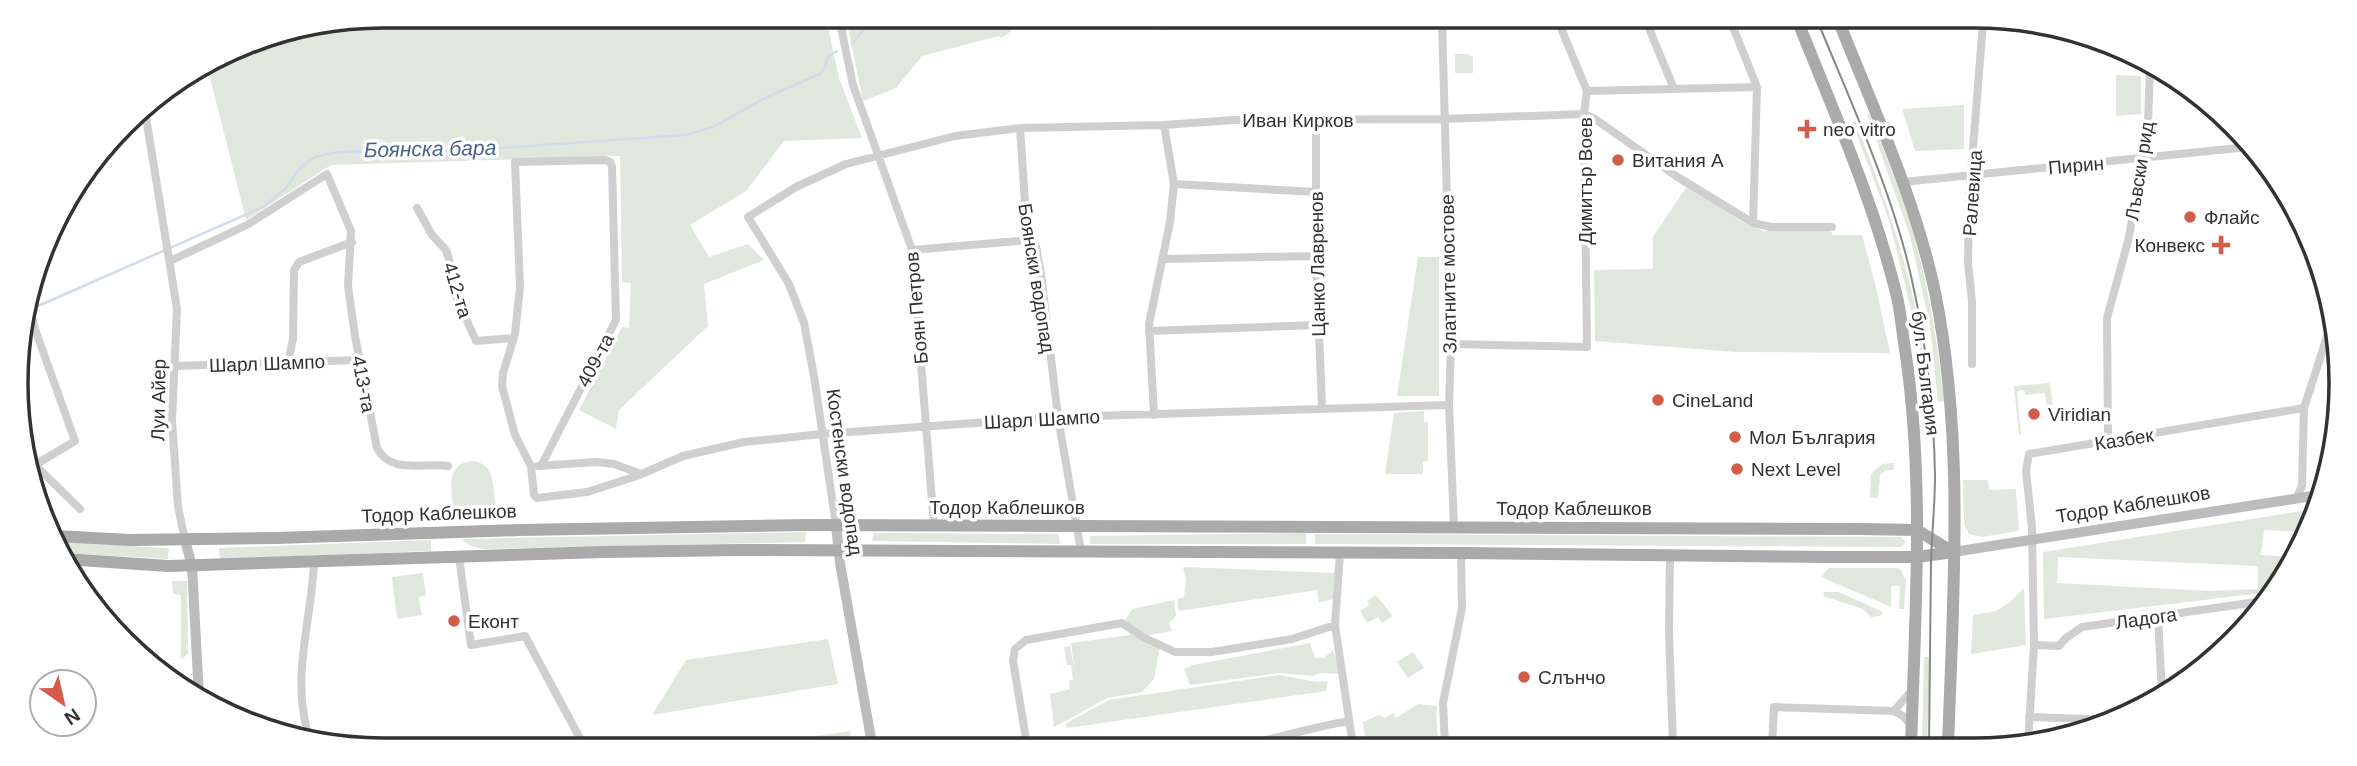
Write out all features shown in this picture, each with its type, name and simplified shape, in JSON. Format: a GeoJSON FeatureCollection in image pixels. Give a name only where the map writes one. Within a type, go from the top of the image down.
{"type":"FeatureCollection","features":[{"type":"Feature","properties":{"kind":"main road","name":"бул. България"},"geometry":{"type":"LineString","coordinates":[[1800,28],[1866,192],[1897,297],[1911,386],[1916,444],[1917,530],[1911,738]]}},
{"type":"Feature","properties":{"kind":"main road","name":"бул. България"},"geometry":{"type":"LineString","coordinates":[[1841,28],[1903,182],[1935,292],[1945,358],[1954,440],[1948,738]]}},
{"type":"Feature","properties":{"kind":"main road","name":"Тодор Каблешков"},"geometry":{"type":"LineString","coordinates":[[76,560],[192,566],[603,552],[839,550],[1917,557],[2310,497]]}},
{"type":"Feature","properties":{"kind":"main road","name":"Тодор Каблешков"},"geometry":{"type":"LineString","coordinates":[[64,537],[186,540],[520,530],[836,526],[1917,530]]}},
{"type":"Feature","properties":{"kind":"main road","name":"Костенски водопад"},"geometry":{"type":"LineString","coordinates":[[836,526],[871,738]]}},
{"type":"Feature","properties":{"kind":"main road"},"geometry":{"type":"LineString","coordinates":[[1917,530],[1953,552]]}},
{"type":"Feature","properties":{"kind":"main road","name":"Луи Айер"},"geometry":{"type":"LineString","coordinates":[[186,540],[192,566],[199,686]]}},
{"type":"Feature","properties":{"kind":"street","name":"Боян Петров"},"geometry":{"type":"LineString","coordinates":[[841,28],[853,85],[912,250],[934,526]]}},
{"type":"Feature","properties":{"kind":"street","name":"Златните мостове"},"geometry":{"type":"LineString","coordinates":[[1442,28],[1451,344],[1449,405],[1454,527]]}},
{"type":"Feature","properties":{"kind":"street","name":"Димитър Воев"},"geometry":{"type":"LineString","coordinates":[[1451,344],[1587,347],[1584,114],[1587,91],[1561,28]]}},
{"type":"Feature","properties":{"kind":"street"},"geometry":{"type":"LineString","coordinates":[[1649,28],[1674,89]]}},
{"type":"Feature","properties":{"kind":"street"},"geometry":{"type":"LineString","coordinates":[[1733,28],[1758,87],[1753,223]]}},
{"type":"Feature","properties":{"kind":"street","name":"Ралевица"},"geometry":{"type":"LineString","coordinates":[[1972,364],[1972,300],[1968,263],[1971,175],[1983,28]]}},
{"type":"Feature","properties":{"kind":"street","name":"Лъвски рид"},"geometry":{"type":"LineString","coordinates":[[2108,441],[2107,318],[2128,241],[2143,159],[2148,123],[2150,75]]}},
{"type":"Feature","properties":{"kind":"street"},"geometry":{"type":"LineString","coordinates":[[1587,91],[1758,87]]}},
{"type":"Feature","properties":{"kind":"street","name":"Иван Кирков"},"geometry":{"type":"LineString","coordinates":[[748,217],[796,187],[836,168],[877,154],[955,136],[1020,128],[1164,125],[1234,120],[1584,114]]}},
{"type":"Feature","properties":{"kind":"street"},"geometry":{"type":"LineString","coordinates":[[1584,114],[1676,176],[1753,223],[1772,228],[1832,227]]}},
{"type":"Feature","properties":{"kind":"street","name":"Луи Айер"},"geometry":{"type":"LineString","coordinates":[[147,118],[177,309],[172,420],[178,506],[186,540]]}},
{"type":"Feature","properties":{"kind":"street","name":"Цанко Лавренов"},"geometry":{"type":"LineString","coordinates":[[1316,120],[1316,257],[1322,408]]}},
{"type":"Feature","properties":{"kind":"street"},"geometry":{"type":"LineString","coordinates":[[1154,415],[1149,331],[1164,259],[1174,184],[1164,125]]}},
{"type":"Feature","properties":{"kind":"street","name":"Боянски водопад"},"geometry":{"type":"LineString","coordinates":[[1020,128],[1027,232],[1036,246],[1041,274],[1058,417],[1081,551]]}},
{"type":"Feature","properties":{"kind":"street","name":"Пирин"},"geometry":{"type":"LineString","coordinates":[[1903,182],[2240,148]]}},
{"type":"Feature","properties":{"kind":"street","name":"409-та"},"geometry":{"type":"LineString","coordinates":[[514,338],[520,287],[516,162],[610,162],[616,320],[536,466]]}},
{"type":"Feature","properties":{"kind":"street","name":"413-та"},"geometry":{"type":"LineString","coordinates":[[168,252],[247,225],[327,174],[351,232],[348,286],[359,360],[377,448],[381,456],[394,465],[432,463],[448,466]]}},
{"type":"Feature","properties":{"kind":"street"},"geometry":{"type":"LineString","coordinates":[[1174,184],[1316,192]]}},
{"type":"Feature","properties":{"kind":"street","name":"412-та"},"geometry":{"type":"LineString","coordinates":[[417,208],[432,235],[446,250],[453,272],[456,296],[476,341],[514,338]]}},
{"type":"Feature","properties":{"kind":"street","name":"Костенски водопад"},"geometry":{"type":"LineString","coordinates":[[748,217],[789,284],[804,323],[836,526]]}},
{"type":"Feature","properties":{"kind":"street"},"geometry":{"type":"LineString","coordinates":[[912,250],[1031,240]]}},
{"type":"Feature","properties":{"kind":"street"},"geometry":{"type":"LineString","coordinates":[[288,362],[293,340],[293,270],[299,262],[352,242]]}},
{"type":"Feature","properties":{"kind":"street"},"geometry":{"type":"LineString","coordinates":[[1164,259],[1316,257]]}},
{"type":"Feature","properties":{"kind":"street"},"geometry":{"type":"LineString","coordinates":[[33,323],[75,441],[38,464]]}},
{"type":"Feature","properties":{"kind":"street"},"geometry":{"type":"LineString","coordinates":[[1149,331],[1318,325]]}},
{"type":"Feature","properties":{"kind":"street"},"geometry":{"type":"LineString","coordinates":[[514,338],[503,373],[502,386],[515,435],[536,466],[596,462],[614,464],[641,474]]}},
{"type":"Feature","properties":{"kind":"street"},"geometry":{"type":"LineString","coordinates":[[2296,499],[2302,486],[2304,408],[2326,339]]}},
{"type":"Feature","properties":{"kind":"street","name":"Шарл Шампо"},"geometry":{"type":"LineString","coordinates":[[175,366],[359,360]]}},
{"type":"Feature","properties":{"kind":"street","name":"Шарл Шампо"},"geometry":{"type":"LineString","coordinates":[[536,466],[534,495],[537,498],[587,492],[641,474],[683,456],[744,442],[822,434],[1058,417],[1449,405]]}},
{"type":"Feature","properties":{"kind":"street","name":"Казбек"},"geometry":{"type":"LineString","coordinates":[[2033,539],[2026,471],[2029,454],[2304,408]]}},
{"type":"Feature","properties":{"kind":"street"},"geometry":{"type":"LineString","coordinates":[[39,469],[79,509]]}},
{"type":"Feature","properties":{"kind":"street"},"geometry":{"type":"LineString","coordinates":[[2028,734],[2034,645],[2033,539]]}},
{"type":"Feature","properties":{"kind":"street"},"geometry":{"type":"LineString","coordinates":[[1445,738],[1443,703],[1462,608],[1461,552]]}},
{"type":"Feature","properties":{"kind":"street"},"geometry":{"type":"LineString","coordinates":[[1339,553],[1335,625],[1352,738]]}},
{"type":"Feature","properties":{"kind":"street"},"geometry":{"type":"LineString","coordinates":[[1670,555],[1673,738]]}},
{"type":"Feature","properties":{"kind":"street"},"geometry":{"type":"LineString","coordinates":[[459,557],[471,645],[525,636],[580,738]]}},
{"type":"Feature","properties":{"kind":"street"},"geometry":{"type":"LineString","coordinates":[[306,729],[303,720],[300,670],[314,563]]}},
{"type":"Feature","properties":{"kind":"street","name":"Ладога"},"geometry":{"type":"LineString","coordinates":[[2034,645],[2059,646],[2082,627],[2253,603]]}},
{"type":"Feature","properties":{"kind":"street"},"geometry":{"type":"LineString","coordinates":[[2158,616],[2161,684]]}},
{"type":"Feature","properties":{"kind":"street"},"geometry":{"type":"LineString","coordinates":[[1026,738],[1013,661],[1015,649],[1026,640],[1122,623],[1143,638],[1175,652],[1212,652],[1292,639],[1335,625]]}},
{"type":"Feature","properties":{"kind":"street"},"geometry":{"type":"LineString","coordinates":[[1894,711],[1913,688]]}},
{"type":"Feature","properties":{"kind":"street"},"geometry":{"type":"LineString","coordinates":[[1772,738],[1774,708],[1894,711],[1912,726]]}},
{"type":"Feature","properties":{"kind":"street"},"geometry":{"type":"LineString","coordinates":[[2029,717],[2088,719]]}},
{"type":"Feature","properties":{"kind":"street"},"geometry":{"type":"LineString","coordinates":[[1282,738],[1314,727],[1349,721]]}},
{"type":"Feature","properties":{"kind":"shaded area"},"geometry":{"type":"Polygon","coordinates":[[[383,28],[828,28],[839,78],[862,138],[784,141],[746,191],[690,225],[709,257],[748,244],[764,260],[704,284],[708,326],[619,410],[616,429],[579,410],[622,327],[629,328],[631,283],[622,282],[620,156],[331,165],[246,220],[209,74],[269,47],[337,31],[383,28]]]}},
{"type":"Feature","properties":{"kind":"shaded area"},"geometry":{"type":"Polygon","coordinates":[[[848,28],[1015,28],[1002,38],[999,36],[922,56],[896,88],[863,101],[848,28]]]}},
{"type":"Feature","properties":{"kind":"shaded area"},"geometry":{"type":"Polygon","coordinates":[[[1118,28],[1167,28],[1167,30],[1118,28]]]}},
{"type":"Feature","properties":{"kind":"shaded area"},"geometry":{"type":"Polygon","coordinates":[[[1455,54],[1473,57],[1473,73],[1455,73],[1455,54]]]}},
{"type":"Feature","properties":{"kind":"shaded area"},"geometry":{"type":"Polygon","coordinates":[[[2116,75],[2141,76],[2141,114],[2116,116],[2116,75]]]}},
{"type":"Feature","properties":{"kind":"shaded area"},"geometry":{"type":"Polygon","coordinates":[[[1964,105],[1964,149],[1915,151],[1902,109],[1964,105]]]}},
{"type":"Feature","properties":{"kind":"shaded area"},"geometry":{"type":"Polygon","coordinates":[[[1869,113],[1914,236],[1932,318],[1944,401],[1938,402],[1930,326],[1910,236],[1867,114],[1869,113]]]}},
{"type":"Feature","properties":{"kind":"shaded area"},"geometry":{"type":"Polygon","coordinates":[[[1855,121],[1900,248],[1917,314],[1926,381],[1889,220],[1852,122],[1855,121]]]}},
{"type":"Feature","properties":{"kind":"shaded area"},"geometry":{"type":"Polygon","coordinates":[[[1687,186],[1744,223],[1763,231],[1830,230],[1833,235],[1862,235],[1890,353],[1736,352],[1595,341],[1594,270],[1653,269],[1653,237],[1687,186]]]}},
{"type":"Feature","properties":{"kind":"shaded area"},"geometry":{"type":"Polygon","coordinates":[[[1418,257],[1439,257],[1439,396],[1397,396],[1418,257]]]}},
{"type":"Feature","properties":{"kind":"shaded area"},"geometry":{"type":"Polygon","coordinates":[[[2050,383],[2053,406],[2047,406],[2045,393],[2025,395],[2024,390],[2017,391],[2019,435],[2014,386],[2050,383]]]}},
{"type":"Feature","properties":{"kind":"shaded area"},"geometry":{"type":"Polygon","coordinates":[[[1424,411],[1424,422],[1428,422],[1428,461],[1423,462],[1423,474],[1385,474],[1394,413],[1424,411]]]}},
{"type":"Feature","properties":{"kind":"shaded area"},"geometry":{"type":"Polygon","coordinates":[[[465,462],[483,464],[491,475],[498,512],[454,514],[451,488],[454,472],[465,462]]]}},
{"type":"Feature","properties":{"kind":"shaded area"},"geometry":{"type":"Polygon","coordinates":[[[1894,463],[1894,470],[1886,470],[1880,475],[1878,498],[1870,498],[1871,474],[1882,464],[1894,463]]]}},
{"type":"Feature","properties":{"kind":"shaded area"},"geometry":{"type":"Polygon","coordinates":[[[1963,480],[1988,480],[1989,490],[2016,489],[2019,531],[1982,537],[1969,534],[1964,524],[1963,480]]]}},
{"type":"Feature","properties":{"kind":"shaded area"},"geometry":{"type":"Polygon","coordinates":[[[2305,510],[2296,532],[2264,530],[2261,555],[2283,556],[2260,593],[2044,619],[2043,552],[2305,510]],[[2058,557],[2057,583],[2210,591],[2258,589],[2258,566],[2058,557]]]}},
{"type":"Feature","properties":{"kind":"shaded area"},"geometry":{"type":"Polygon","coordinates":[[[806,532],[805,542],[490,549],[475,547],[462,539],[806,532]]]}},
{"type":"Feature","properties":{"kind":"shaded area"},"geometry":{"type":"Polygon","coordinates":[[[874,533],[1059,534],[1060,544],[872,541],[874,533]]]}},
{"type":"Feature","properties":{"kind":"shaded area"},"geometry":{"type":"Polygon","coordinates":[[[1306,533],[1306,544],[1090,544],[1090,536],[1306,533]]]}},
{"type":"Feature","properties":{"kind":"shaded area"},"geometry":{"type":"Polygon","coordinates":[[[1315,534],[1901,537],[1906,542],[1901,547],[1315,544],[1315,534]]]}},
{"type":"Feature","properties":{"kind":"shaded area"},"geometry":{"type":"Polygon","coordinates":[[[431,540],[431,551],[220,559],[219,548],[431,540]]]}},
{"type":"Feature","properties":{"kind":"shaded area"},"geometry":{"type":"Polygon","coordinates":[[[66,543],[169,548],[168,559],[72,554],[66,543]]]}},
{"type":"Feature","properties":{"kind":"shaded area"},"geometry":{"type":"Polygon","coordinates":[[[1183,567],[1335,573],[1333,599],[1319,603],[1317,590],[1179,611],[1177,599],[1184,597],[1186,580],[1183,567]]]}},
{"type":"Feature","properties":{"kind":"shaded area"},"geometry":{"type":"Polygon","coordinates":[[[1829,568],[1901,570],[1906,580],[1904,609],[1899,609],[1900,586],[1891,586],[1891,607],[1821,577],[1829,568]]]}},
{"type":"Feature","properties":{"kind":"shaded area"},"geometry":{"type":"Polygon","coordinates":[[[423,573],[426,595],[419,597],[422,615],[397,619],[392,577],[423,573]]]}},
{"type":"Feature","properties":{"kind":"shaded area"},"geometry":{"type":"Polygon","coordinates":[[[172,581],[187,581],[188,654],[181,659],[181,595],[173,594],[172,581]]]}},
{"type":"Feature","properties":{"kind":"shaded area"},"geometry":{"type":"Polygon","coordinates":[[[2024,588],[2026,645],[1971,654],[1973,615],[1996,611],[2024,588]]]}},
{"type":"Feature","properties":{"kind":"shaded area"},"geometry":{"type":"Polygon","coordinates":[[[1824,592],[1839,592],[1883,612],[1880,616],[1871,617],[1863,609],[1823,596],[1824,592]]]}},
{"type":"Feature","properties":{"kind":"shaded area"},"geometry":{"type":"Polygon","coordinates":[[[1376,595],[1393,616],[1382,623],[1378,617],[1367,623],[1360,611],[1369,605],[1367,601],[1376,595]]]}},
{"type":"Feature","properties":{"kind":"shaded area"},"geometry":{"type":"Polygon","coordinates":[[[1174,600],[1176,616],[1169,623],[1172,631],[1144,636],[1124,622],[1132,609],[1174,600]]]}},
{"type":"Feature","properties":{"kind":"shaded area"},"geometry":{"type":"Polygon","coordinates":[[[1130,631],[1160,647],[1154,679],[1142,692],[1107,698],[1054,727],[1050,694],[1070,689],[1069,681],[1073,679],[1064,647],[1070,646],[1075,673],[1071,643],[1130,635],[1130,631]]]}},
{"type":"Feature","properties":{"kind":"shaded area"},"geometry":{"type":"Polygon","coordinates":[[[828,639],[838,684],[652,715],[686,660],[828,639]]]}},
{"type":"Feature","properties":{"kind":"shaded area"},"geometry":{"type":"Polygon","coordinates":[[[1310,643],[1315,658],[1324,658],[1333,650],[1341,674],[1320,673],[1313,676],[1279,673],[1190,685],[1184,669],[1193,665],[1310,643]]]}},
{"type":"Feature","properties":{"kind":"shaded area"},"geometry":{"type":"Polygon","coordinates":[[[1413,652],[1424,668],[1408,678],[1397,662],[1413,652]]]}},
{"type":"Feature","properties":{"kind":"shaded area"},"geometry":{"type":"Polygon","coordinates":[[[1924,657],[1930,657],[1927,738],[1922,738],[1924,657]]]}},
{"type":"Feature","properties":{"kind":"shaded area"},"geometry":{"type":"Polygon","coordinates":[[[1279,675],[1317,682],[1328,681],[1326,691],[1067,728],[1065,724],[1109,700],[1279,675]]]}},
{"type":"Feature","properties":{"kind":"shaded area"},"geometry":{"type":"Polygon","coordinates":[[[1418,704],[1437,706],[1438,738],[1365,738],[1363,722],[1379,715],[1385,718],[1393,713],[1396,718],[1418,704]]]}},
{"type":"Feature","properties":{"kind":"shaded area"},"geometry":{"type":"Polygon","coordinates":[[[850,731],[852,738],[803,738],[850,731]]]}},
{"type":"Feature","properties":{"kind":"waterway","name":"Боянска бара"},"geometry":{"type":"LineString","coordinates":[[852,44],[864,28]]}},
{"type":"Feature","properties":{"kind":"waterway","name":"Боянска бара"},"geometry":{"type":"LineString","coordinates":[[38,306],[263,207],[285,189],[302,166],[315,157],[355,151],[429,153],[685,135],[713,127],[767,97],[822,73],[829,56],[837,51]]}},
{"type":"Feature","properties":{"kind":"tram line"},"geometry":{"type":"LineString","coordinates":[[1820,28],[1893,212],[1911,276],[1925,350],[1935,476],[1929,738]]}},
{"type":"Feature","properties":{"kind":"place","name":"neo vitro"},"geometry":{"type":"Point","coordinates":[1807,129]}},
{"type":"Feature","properties":{"kind":"place","name":"Витания А"},"geometry":{"type":"Point","coordinates":[1618,160]}},
{"type":"Feature","properties":{"kind":"place","name":"Флайс"},"geometry":{"type":"Point","coordinates":[2190,217]}},
{"type":"Feature","properties":{"kind":"place","name":"Конвекс"},"geometry":{"type":"Point","coordinates":[2221,245]}},
{"type":"Feature","properties":{"kind":"place","name":"CineLand"},"geometry":{"type":"Point","coordinates":[1658,400]}},
{"type":"Feature","properties":{"kind":"place","name":"Viridian"},"geometry":{"type":"Point","coordinates":[2034,414]}},
{"type":"Feature","properties":{"kind":"place","name":"Мол България"},"geometry":{"type":"Point","coordinates":[1735,437]}},
{"type":"Feature","properties":{"kind":"place","name":"Next Level"},"geometry":{"type":"Point","coordinates":[1737,469]}},
{"type":"Feature","properties":{"kind":"place","name":"Еконт"},"geometry":{"type":"Point","coordinates":[454,621]}},
{"type":"Feature","properties":{"kind":"place","name":"Слънчо"},"geometry":{"type":"Point","coordinates":[1524,677]}}]}
